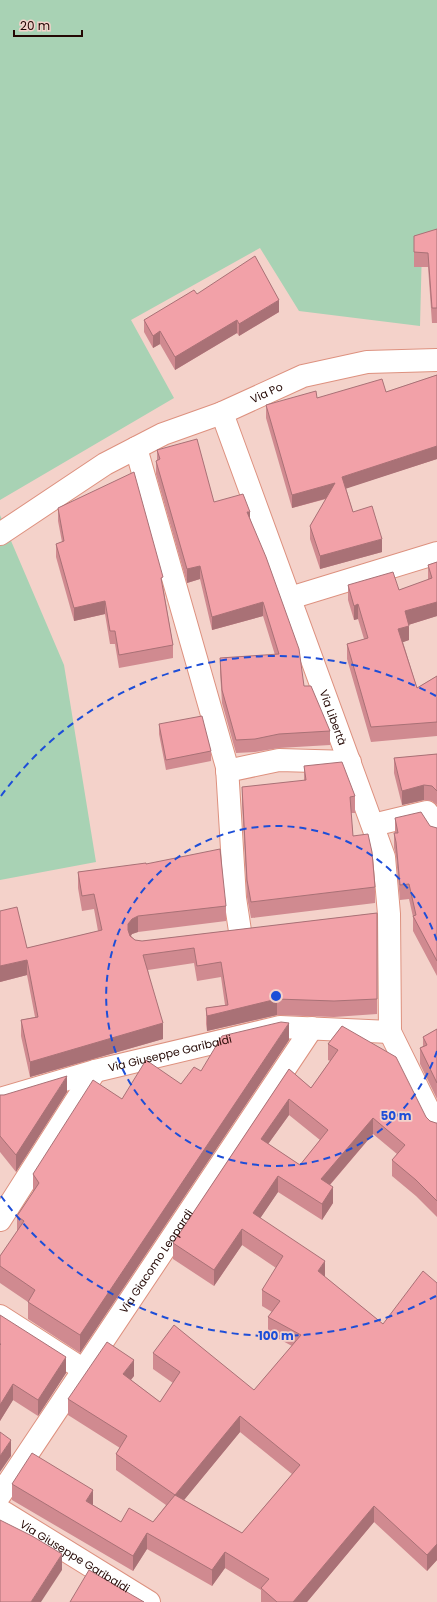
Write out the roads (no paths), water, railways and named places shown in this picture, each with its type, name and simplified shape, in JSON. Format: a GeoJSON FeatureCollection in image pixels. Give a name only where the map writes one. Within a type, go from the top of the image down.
{"type":"FeatureCollection","features":[{"type":"Feature","properties":{"kind":"street","name":"Via Po"},"geometry":{"type":"LineString","coordinates":[[0,534],[105,464],[163,434],[222,413],[303,376],[367,362],[437,360]]}},
{"type":"Feature","properties":{"kind":"street","name":"Via Libertà"},"geometry":{"type":"LineString","coordinates":[[222,413],[384,857],[389,914],[390,1032]]}},
{"type":"Feature","properties":{"kind":"street"},"geometry":{"type":"LineString","coordinates":[[136,448],[187,624],[227,771],[235,898],[240,931]]}},
{"type":"Feature","properties":{"kind":"street"},"geometry":{"type":"LineString","coordinates":[[290,598],[437,553]]}},
{"type":"Feature","properties":{"kind":"street"},"geometry":{"type":"LineString","coordinates":[[227,771],[278,760],[350,762]]}},
{"type":"Feature","properties":{"kind":"street"},"geometry":{"type":"LineString","coordinates":[[373,826],[427,812],[437,830]]}},
{"type":"Feature","properties":{"kind":"street"},"geometry":{"type":"LineString","coordinates":[[366,916],[389,914]]}},
{"type":"Feature","properties":{"kind":"street"},"geometry":{"type":"LineString","coordinates":[[217,934],[264,929]]}},
{"type":"Feature","properties":{"kind":"street","name":"Via Giuseppe Garibaldi"},"geometry":{"type":"LineString","coordinates":[[0,1099],[95,1071],[280,1027],[390,1032]]}},
{"type":"Feature","properties":{"kind":"street","name":"Via Giacomo Leopardi"},"geometry":{"type":"LineString","coordinates":[[0,1495],[312,1028]]}},
{"type":"Feature","properties":{"kind":"street"},"geometry":{"type":"LineString","coordinates":[[390,1032],[437,1127]]}},
{"type":"Feature","properties":{"kind":"street"},"geometry":{"type":"LineString","coordinates":[[0,1220],[95,1071]]}},
{"type":"Feature","properties":{"kind":"street"},"geometry":{"type":"LineString","coordinates":[[0,1316],[84,1370]]}},
{"type":"Feature","properties":{"kind":"street","name":"Via Giuseppe Garibaldi"},"geometry":{"type":"LineString","coordinates":[[0,1510],[149,1602]]}}]}
